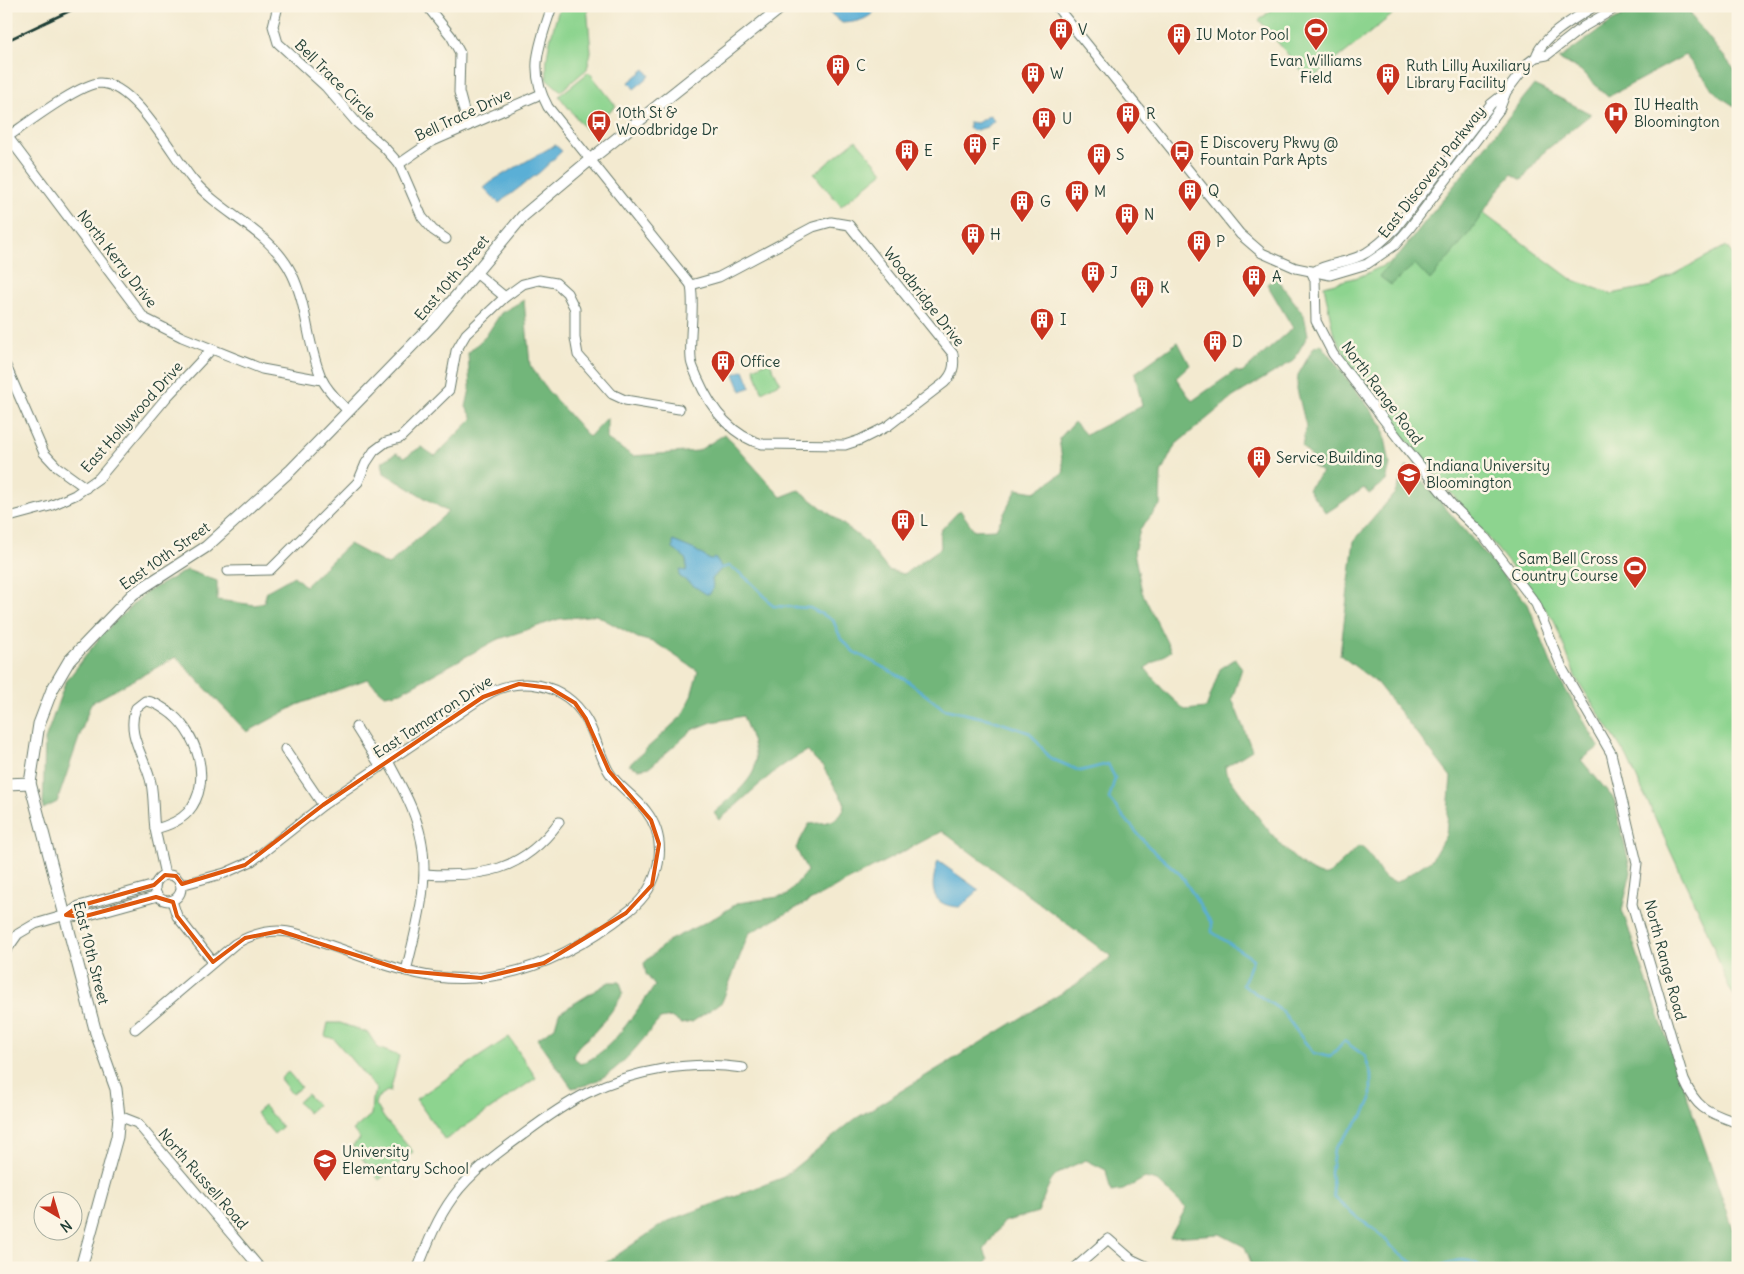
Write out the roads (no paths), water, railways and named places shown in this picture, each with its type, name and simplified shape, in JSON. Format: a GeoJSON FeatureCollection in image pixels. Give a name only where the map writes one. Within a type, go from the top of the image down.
{"type":"FeatureCollection","features":[{"type":"Feature","properties":{"kind":"main road","name":"East 10th Street"},"geometry":{"type":"LineString","coordinates":[[81,1268],[117,1137],[119,1116],[116,1090],[96,1033],[30,783],[39,724],[52,690],[69,661],[133,594],[206,547],[224,533],[291,470],[423,335],[523,216],[591,159],[783,6]]}},
{"type":"Feature","properties":{"kind":"main road"},"geometry":{"type":"LineString","coordinates":[[6,784],[30,783]]}},
{"type":"Feature","properties":{"kind":"street","name":"Bell Trace Circle"},"geometry":{"type":"LineString","coordinates":[[278,6],[273,26],[278,43],[326,87],[357,123],[383,146],[398,164],[422,216],[433,230],[446,238]]}},
{"type":"Feature","properties":{"kind":"street"},"geometry":{"type":"LineString","coordinates":[[427,6],[451,36],[460,53],[459,92],[468,126]]}},
{"type":"Feature","properties":{"kind":"street"},"geometry":{"type":"LineString","coordinates":[[552,6],[538,50],[537,80],[541,94],[548,107],[691,285]]}},
{"type":"Feature","properties":{"kind":"street"},"geometry":{"type":"LineString","coordinates":[[1056,6],[1240,234],[1262,253],[1278,262],[1313,271]]}},
{"type":"Feature","properties":{"kind":"street","name":"East Discovery Parkway"},"geometry":{"type":"LineString","coordinates":[[1536,57],[1538,47],[1595,6]]}},
{"type":"Feature","properties":{"kind":"street","name":"East Discovery Parkway"},"geometry":{"type":"LineString","coordinates":[[1313,271],[1327,264],[1360,256],[1378,245],[1395,230],[1491,104],[1506,92],[1528,63],[1536,57],[1547,55],[1583,27],[1619,6]]}},
{"type":"Feature","properties":{"kind":"street"},"geometry":{"type":"LineString","coordinates":[[7,138],[86,87],[97,83],[113,86],[125,93],[205,194],[256,232],[284,260],[300,293],[313,352],[322,380],[348,411]]}},
{"type":"Feature","properties":{"kind":"street","name":"Bell Trace Drive"},"geometry":{"type":"LineString","coordinates":[[398,164],[431,142],[541,94]]}},
{"type":"Feature","properties":{"kind":"street","name":"North Kerry Drive"},"geometry":{"type":"LineString","coordinates":[[7,138],[138,313],[155,324],[211,350],[276,372],[322,380]]}},
{"type":"Feature","properties":{"kind":"street","name":"Woodbridge Drive"},"geometry":{"type":"LineString","coordinates":[[831,222],[849,225],[954,354],[955,365],[950,377],[944,383],[888,426],[860,440],[845,445],[762,444],[749,440],[737,433],[721,417],[708,398],[690,361],[694,305],[691,285],[719,277],[822,223],[831,222]]}},
{"type":"Feature","properties":{"kind":"street","name":"North Range Road"},"geometry":{"type":"LineString","coordinates":[[1313,271],[1316,321],[1333,354],[1401,442],[1453,506],[1484,536],[1536,604],[1563,670],[1611,753],[1637,863],[1632,904],[1684,1080],[1692,1100],[1711,1112],[1738,1123]]}},
{"type":"Feature","properties":{"kind":"street"},"geometry":{"type":"LineString","coordinates":[[476,273],[505,296]]}},
{"type":"Feature","properties":{"kind":"street"},"geometry":{"type":"LineString","coordinates":[[228,570],[270,570],[297,544],[358,482],[366,463],[374,451],[386,442],[400,438],[449,390],[456,351],[466,334],[505,296],[523,284],[539,280],[556,283],[567,293],[575,309],[575,338],[578,355],[612,394],[625,400],[679,409]]}},
{"type":"Feature","properties":{"kind":"street","name":"East Hollywood Drive"},"geometry":{"type":"LineString","coordinates":[[13,516],[50,506],[86,488],[99,478],[166,398],[211,350]]}},
{"type":"Feature","properties":{"kind":"street"},"geometry":{"type":"LineString","coordinates":[[6,366],[44,453],[58,467],[86,488]]}},
{"type":"Feature","properties":{"kind":"street","name":"East Tamarron Drive"},"geometry":{"type":"LineString","coordinates":[[135,1029],[213,962],[245,938],[262,932],[280,931],[298,934],[406,971],[443,977],[481,978],[519,971],[558,956],[626,913],[642,899],[656,874],[659,844],[655,828],[646,812],[609,771],[586,719],[580,710],[567,697],[544,686],[519,684],[491,691],[385,765],[323,805],[252,861],[225,873],[182,884]]}},
{"type":"Feature","properties":{"kind":"street"},"geometry":{"type":"LineString","coordinates":[[155,829],[174,823],[189,812],[197,798],[200,775],[194,744],[181,722],[162,707],[145,701],[136,708],[133,726],[136,744],[151,781],[155,829],[165,875]]}},
{"type":"Feature","properties":{"kind":"street"},"geometry":{"type":"LineString","coordinates":[[356,727],[385,765],[419,828],[425,874],[419,917],[406,971]]}},
{"type":"Feature","properties":{"kind":"street"},"geometry":{"type":"LineString","coordinates":[[285,749],[323,805]]}},
{"type":"Feature","properties":{"kind":"street"},"geometry":{"type":"LineString","coordinates":[[425,874],[465,876],[505,867],[535,848],[559,822]]}},
{"type":"Feature","properties":{"kind":"street"},"geometry":{"type":"LineString","coordinates":[[6,951],[24,930],[66,915],[79,906],[155,885],[165,875],[176,876],[182,884],[181,893],[172,901],[164,901],[158,896],[155,885]]}},
{"type":"Feature","properties":{"kind":"street"},"geometry":{"type":"LineString","coordinates":[[66,915],[82,918],[158,896]]}},
{"type":"Feature","properties":{"kind":"street"},"geometry":{"type":"LineString","coordinates":[[172,901],[177,916],[213,962]]}},
{"type":"Feature","properties":{"kind":"street"},"geometry":{"type":"LineString","coordinates":[[418,1268],[439,1218],[454,1195],[494,1157],[568,1103],[611,1083],[659,1070],[685,1066],[742,1068]]}},
{"type":"Feature","properties":{"kind":"street","name":"North Russell Road"},"geometry":{"type":"LineString","coordinates":[[119,1116],[137,1123],[260,1268]]}},
{"type":"Feature","properties":{"kind":"street"},"geometry":{"type":"LineString","coordinates":[[1075,1268],[1108,1239],[1131,1259],[1150,1268]]}},
{"type":"Feature","properties":{"kind":"water"},"geometry":{"type":"Polygon","coordinates":[[[832,6],[879,6],[863,19],[842,23],[830,13],[832,6]]]}},
{"type":"Feature","properties":{"kind":"water"},"geometry":{"type":"Polygon","coordinates":[[[645,69],[650,76],[634,89],[629,82],[645,69]]]}},
{"type":"Feature","properties":{"kind":"water"},"geometry":{"type":"Polygon","coordinates":[[[990,115],[994,121],[987,127],[973,131],[969,127],[969,122],[977,123],[990,115]]]}},
{"type":"Feature","properties":{"kind":"water"},"geometry":{"type":"Polygon","coordinates":[[[555,145],[562,151],[540,172],[499,203],[484,188],[495,179],[555,145]]]}},
{"type":"Feature","properties":{"kind":"water"},"geometry":{"type":"Polygon","coordinates":[[[744,370],[751,387],[741,391],[734,374],[744,370]]]}},
{"type":"Feature","properties":{"kind":"water"},"geometry":{"type":"Polygon","coordinates":[[[673,541],[695,550],[710,560],[715,558],[722,568],[712,579],[713,587],[710,594],[706,594],[679,576],[680,570],[686,571],[687,563],[673,549],[673,541]]]}},
{"type":"Feature","properties":{"kind":"water"},"geometry":{"type":"Polygon","coordinates":[[[938,861],[979,890],[960,907],[942,903],[934,892],[933,885],[938,861]]]}},
{"type":"Feature","properties":{"kind":"waterway"},"geometry":{"type":"LineString","coordinates":[[722,568],[730,566],[736,570],[753,584],[773,606],[810,608],[833,620],[841,639],[854,652],[905,679],[944,709],[993,720],[1030,733],[1050,758],[1080,771],[1108,764],[1115,778],[1109,799],[1148,846],[1181,875],[1212,924],[1212,932],[1253,959],[1243,985],[1282,1011],[1313,1053],[1330,1057],[1344,1041],[1365,1056],[1371,1075],[1371,1099],[1364,1114],[1334,1149],[1331,1173],[1334,1197],[1359,1219],[1377,1231],[1399,1254],[1422,1268]]}},
{"type":"Feature","properties":{"kind":"waterway"},"geometry":{"type":"LineString","coordinates":[[1435,1268],[1459,1260],[1465,1260],[1483,1268]]}},
{"type":"Feature","properties":{"kind":"railway"},"geometry":{"type":"LineString","coordinates":[[6,41],[80,6]]}},
{"type":"Feature","properties":{"kind":"place","name":"V"},"geometry":{"type":"Point","coordinates":[1061,51]}},
{"type":"Feature","properties":{"kind":"place","name":"Evan Williams Field"},"geometry":{"type":"Point","coordinates":[1316,51]}},
{"type":"Feature","properties":{"kind":"place","name":"IU Motor Pool"},"geometry":{"type":"Point","coordinates":[1179,56]}},
{"type":"Feature","properties":{"kind":"place","name":"C"},"geometry":{"type":"Point","coordinates":[838,87]}},
{"type":"Feature","properties":{"kind":"place","name":"W"},"geometry":{"type":"Point","coordinates":[1033,95]}},
{"type":"Feature","properties":{"kind":"place","name":"Ruth Lilly Auxiliary Library Facility"},"geometry":{"type":"Point","coordinates":[1388,96]}},
{"type":"Feature","properties":{"kind":"place","name":"R"},"geometry":{"type":"Point","coordinates":[1128,135]}},
{"type":"Feature","properties":{"kind":"place","name":"IU Health Bloomington"},"geometry":{"type":"Point","coordinates":[1616,135]}},
{"type":"Feature","properties":{"kind":"place","name":"U"},"geometry":{"type":"Point","coordinates":[1044,140]}},
{"type":"Feature","properties":{"kind":"place","name":"10th St & Woodbridge Dr"},"geometry":{"type":"Point","coordinates":[599,143]}},
{"type":"Feature","properties":{"kind":"place","name":"F"},"geometry":{"type":"Point","coordinates":[975,166]}},
{"type":"Feature","properties":{"kind":"place","name":"E"},"geometry":{"type":"Point","coordinates":[907,172]}},
{"type":"Feature","properties":{"kind":"place","name":"E Discovery Pkwy @ Fountain Park Apts"},"geometry":{"type":"Point","coordinates":[1182,173]}},
{"type":"Feature","properties":{"kind":"place","name":"S"},"geometry":{"type":"Point","coordinates":[1099,176]}},
{"type":"Feature","properties":{"kind":"place","name":"Q"},"geometry":{"type":"Point","coordinates":[1190,212]}},
{"type":"Feature","properties":{"kind":"place","name":"M"},"geometry":{"type":"Point","coordinates":[1077,213]}},
{"type":"Feature","properties":{"kind":"place","name":"G"},"geometry":{"type":"Point","coordinates":[1022,223]}},
{"type":"Feature","properties":{"kind":"place","name":"N"},"geometry":{"type":"Point","coordinates":[1127,236]}},
{"type":"Feature","properties":{"kind":"place","name":"H"},"geometry":{"type":"Point","coordinates":[973,256]}},
{"type":"Feature","properties":{"kind":"place","name":"P"},"geometry":{"type":"Point","coordinates":[1199,263]}},
{"type":"Feature","properties":{"kind":"place","name":"J"},"geometry":{"type":"Point","coordinates":[1093,294]}},
{"type":"Feature","properties":{"kind":"place","name":"A"},"geometry":{"type":"Point","coordinates":[1254,298]}},
{"type":"Feature","properties":{"kind":"place","name":"K"},"geometry":{"type":"Point","coordinates":[1142,309]}},
{"type":"Feature","properties":{"kind":"place","name":"I"},"geometry":{"type":"Point","coordinates":[1042,341]}},
{"type":"Feature","properties":{"kind":"place","name":"D"},"geometry":{"type":"Point","coordinates":[1215,363]}},
{"type":"Feature","properties":{"kind":"place","name":"Office"},"geometry":{"type":"Point","coordinates":[723,383]}},
{"type":"Feature","properties":{"kind":"place","name":"Service Building"},"geometry":{"type":"Point","coordinates":[1259,479]}},
{"type":"Feature","properties":{"kind":"place","name":"Indiana University Bloomington"},"geometry":{"type":"Point","coordinates":[1409,496]}},
{"type":"Feature","properties":{"kind":"place","name":"L"},"geometry":{"type":"Point","coordinates":[903,542]}},
{"type":"Feature","properties":{"kind":"place","name":"Sam Bell Cross Country Course"},"geometry":{"type":"Point","coordinates":[1635,589]}},
{"type":"Feature","properties":{"kind":"place","name":"University Elementary School"},"geometry":{"type":"Point","coordinates":[325,1182]}}]}
